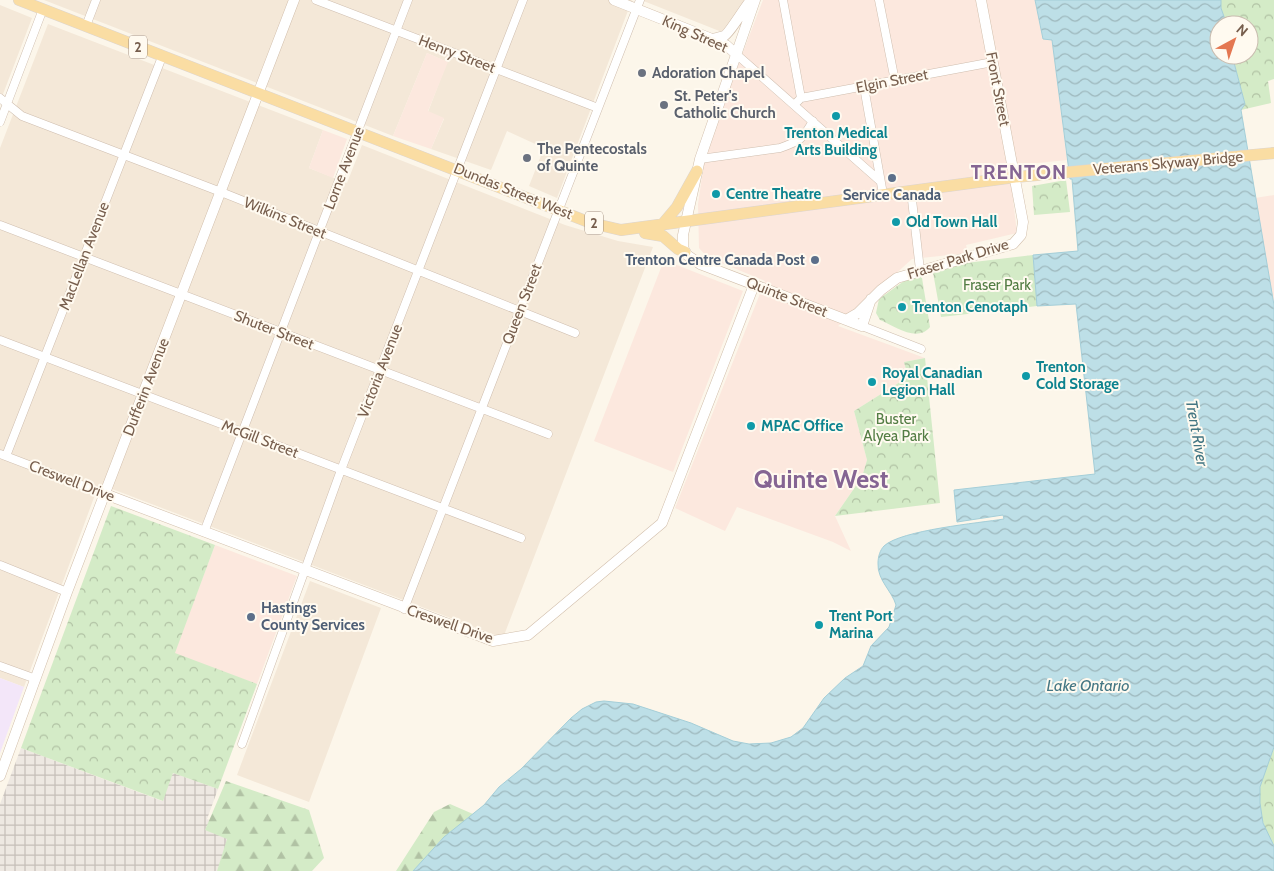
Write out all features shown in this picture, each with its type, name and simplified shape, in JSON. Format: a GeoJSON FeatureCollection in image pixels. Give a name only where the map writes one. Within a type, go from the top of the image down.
{"type":"FeatureCollection","features":[{"type":"Feature","properties":{"kind":"main road","name":"Dundas Street West"},"geometry":{"type":"LineString","coordinates":[[19,0],[162,57],[259,92],[611,229],[630,231],[686,221],[883,194],[1061,173]]}},
{"type":"Feature","properties":{"kind":"main road","name":"Veterans Skyway Bridge"},"geometry":{"type":"LineString","coordinates":[[1061,173],[1274,153]]}},
{"type":"Feature","properties":{"kind":"main road"},"geometry":{"type":"LineString","coordinates":[[661,226],[677,207],[697,171]]}},
{"type":"Feature","properties":{"kind":"main road"},"geometry":{"type":"LineString","coordinates":[[630,231],[663,236],[678,249],[685,252]]}},
{"type":"Feature","properties":{"kind":"street"},"geometry":{"type":"LineString","coordinates":[[86,26],[96,0]]}},
{"type":"Feature","properties":{"kind":"street","name":"Dufferin Avenue"},"geometry":{"type":"LineString","coordinates":[[0,776],[67,592],[294,0]]}},
{"type":"Feature","properties":{"kind":"street","name":"Henry Street"},"geometry":{"type":"LineString","coordinates":[[316,0],[598,108]]}},
{"type":"Feature","properties":{"kind":"street","name":"Lorne Avenue"},"geometry":{"type":"LineString","coordinates":[[204,532],[408,0]]}},
{"type":"Feature","properties":{"kind":"street","name":"Victoria Avenue"},"geometry":{"type":"LineString","coordinates":[[242,744],[341,470],[523,0]]}},
{"type":"Feature","properties":{"kind":"street","name":"King Street"},"geometry":{"type":"LineString","coordinates":[[614,0],[639,4],[726,45],[880,181]]}},
{"type":"Feature","properties":{"kind":"street"},"geometry":{"type":"LineString","coordinates":[[712,39],[724,36],[728,32],[738,15],[751,0]]}},
{"type":"Feature","properties":{"kind":"street"},"geometry":{"type":"LineString","coordinates":[[685,252],[683,235],[700,159],[735,53],[755,0]]}},
{"type":"Feature","properties":{"kind":"street"},"geometry":{"type":"LineString","coordinates":[[783,0],[801,98],[794,105]]}},
{"type":"Feature","properties":{"kind":"street"},"geometry":{"type":"LineString","coordinates":[[879,0],[894,81]]}},
{"type":"Feature","properties":{"kind":"street","name":"Front Street"},"geometry":{"type":"LineString","coordinates":[[981,0],[1015,178]]}},
{"type":"Feature","properties":{"kind":"street","name":"Queen Street"},"geometry":{"type":"LineString","coordinates":[[404,609],[639,4]]}},
{"type":"Feature","properties":{"kind":"street"},"geometry":{"type":"LineString","coordinates":[[0,122],[43,9]]}},
{"type":"Feature","properties":{"kind":"street","name":"MacLellan Avenue"},"geometry":{"type":"LineString","coordinates":[[3,455],[46,357],[122,155],[162,57]]}},
{"type":"Feature","properties":{"kind":"street","name":"Elgin Street"},"geometry":{"type":"LineString","coordinates":[[801,98],[993,62]]}},
{"type":"Feature","properties":{"kind":"street"},"geometry":{"type":"LineString","coordinates":[[864,87],[883,194]]}},
{"type":"Feature","properties":{"kind":"street","name":"Wilkins Street"},"geometry":{"type":"LineString","coordinates":[[0,98],[8,102],[22,116],[221,192],[575,333]]}},
{"type":"Feature","properties":{"kind":"street"},"geometry":{"type":"LineString","coordinates":[[700,159],[790,144],[801,140],[813,121]]}},
{"type":"Feature","properties":{"kind":"street","name":"Fraser Park Drive"},"geometry":{"type":"LineString","coordinates":[[846,320],[858,313],[871,299],[898,278],[1012,244],[1021,235],[1023,222],[1015,178]]}},
{"type":"Feature","properties":{"kind":"street"},"geometry":{"type":"LineString","coordinates":[[911,191],[920,270]]}},
{"type":"Feature","properties":{"kind":"street","name":"Shuter Street"},"geometry":{"type":"LineString","coordinates":[[0,225],[181,296],[548,434]]}},
{"type":"Feature","properties":{"kind":"street","name":"Quinte Street"},"geometry":{"type":"LineString","coordinates":[[685,252],[692,260],[921,349]]}},
{"type":"Feature","properties":{"kind":"street","name":"Creswell Drive"},"geometry":{"type":"LineString","coordinates":[[3,455],[404,609],[493,641],[528,635],[662,523],[754,285]]}},
{"type":"Feature","properties":{"kind":"street"},"geometry":{"type":"LineString","coordinates":[[862,326],[871,299]]}},
{"type":"Feature","properties":{"kind":"street","name":"McGill Street"},"geometry":{"type":"LineString","coordinates":[[0,340],[143,396],[521,538]]}},
{"type":"Feature","properties":{"kind":"street"},"geometry":{"type":"LineString","coordinates":[[0,566],[67,592]]}},
{"type":"Feature","properties":{"kind":"street"},"geometry":{"type":"LineString","coordinates":[[0,666],[36,680]]}},
{"type":"Feature","properties":{"kind":"shaded area"},"geometry":{"type":"Polygon","coordinates":[[[44,0],[632,0],[557,198],[529,186],[544,148],[507,131],[491,170],[431,149],[444,119],[428,112],[447,62],[427,53],[393,136],[44,0]]]}},
{"type":"Feature","properties":{"kind":"shaded area"},"geometry":{"type":"Polygon","coordinates":[[[641,0],[745,0],[732,36],[641,0]]]}},
{"type":"Feature","properties":{"kind":"shaded area"},"geometry":{"type":"Polygon","coordinates":[[[763,0],[1035,0],[1043,39],[1052,40],[1067,160],[1009,166],[1017,233],[966,245],[968,253],[912,259],[838,326],[925,358],[904,362],[908,377],[854,411],[867,460],[862,477],[835,516],[851,551],[833,542],[737,507],[725,531],[675,508],[765,281],[707,257],[699,248],[698,204],[704,163],[725,99],[763,0]]]}},
{"type":"Feature","properties":{"kind":"shaded area"},"geometry":{"type":"Polygon","coordinates":[[[0,5],[32,18],[0,102],[0,5]]]}},
{"type":"Feature","properties":{"kind":"shaded area"},"geometry":{"type":"Polygon","coordinates":[[[48,24],[323,130],[309,168],[347,183],[362,145],[565,225],[618,241],[653,247],[503,638],[99,484],[24,687],[0,678],[0,148],[48,24]]]}},
{"type":"Feature","properties":{"kind":"shaded area"},"geometry":{"type":"Polygon","coordinates":[[[427,53],[448,62],[428,111],[444,118],[431,149],[393,136],[427,53]]]}},
{"type":"Feature","properties":{"kind":"shaded area"},"geometry":{"type":"Polygon","coordinates":[[[323,130],[347,139],[333,178],[309,168],[323,130]]]}},
{"type":"Feature","properties":{"kind":"shaded area"},"geometry":{"type":"Polygon","coordinates":[[[1274,195],[1274,305],[1255,198],[1274,195]]]}},
{"type":"Feature","properties":{"kind":"shaded area"},"geometry":{"type":"Polygon","coordinates":[[[664,260],[743,291],[673,472],[594,441],[664,260]]]}},
{"type":"Feature","properties":{"kind":"shaded area"},"geometry":{"type":"Polygon","coordinates":[[[215,545],[297,576],[257,684],[174,654],[215,545]]]}},
{"type":"Feature","properties":{"kind":"shaded area"},"geometry":{"type":"Polygon","coordinates":[[[310,581],[381,608],[309,802],[237,775],[310,581]]]}},
{"type":"Feature","properties":{"kind":"shaded area"},"geometry":{"type":"Polygon","coordinates":[[[0,678],[24,687],[0,753],[0,678]]]}},
{"type":"Feature","properties":{"kind":"shaded area"},"geometry":{"type":"Polygon","coordinates":[[[21,748],[162,801],[173,773],[218,789],[207,819],[232,829],[217,871],[0,871],[0,804],[21,748]]]}},
{"type":"Feature","properties":{"kind":"green space"},"geometry":{"type":"Polygon","coordinates":[[[1221,0],[1274,0],[1274,79],[1268,81],[1271,103],[1241,110],[1245,104],[1235,65],[1259,65],[1259,15],[1223,15],[1221,0]]]}},
{"type":"Feature","properties":{"kind":"green space"},"geometry":{"type":"Polygon","coordinates":[[[1066,180],[1070,212],[1034,215],[1032,186],[1066,180]]]}},
{"type":"Feature","properties":{"kind":"green space","name":"Fraser Park"},"geometry":{"type":"Polygon","coordinates":[[[1033,255],[1037,306],[941,317],[932,267],[1033,255]]]}},
{"type":"Feature","properties":{"kind":"green space","name":"Trenton Cenotaph"},"geometry":{"type":"Polygon","coordinates":[[[918,276],[922,278],[930,327],[925,332],[919,334],[906,332],[880,320],[876,313],[879,299],[904,281],[918,276]]]}},
{"type":"Feature","properties":{"kind":"green space","name":"Buster Alyea Park"},"geometry":{"type":"Polygon","coordinates":[[[925,358],[940,503],[835,516],[862,477],[867,460],[854,411],[908,377],[904,362],[925,358]]]}},
{"type":"Feature","properties":{"kind":"green space"},"geometry":{"type":"Polygon","coordinates":[[[111,506],[215,545],[175,653],[257,684],[218,789],[173,773],[163,801],[21,748],[111,506]]]}},
{"type":"Feature","properties":{"kind":"green space"},"geometry":{"type":"Polygon","coordinates":[[[1274,747],[1274,846],[1264,826],[1260,796],[1262,778],[1274,747]]]}},
{"type":"Feature","properties":{"kind":"green space"},"geometry":{"type":"Polygon","coordinates":[[[226,781],[309,810],[324,858],[312,871],[217,871],[227,839],[205,830],[226,781]]]}},
{"type":"Feature","properties":{"kind":"green space"},"geometry":{"type":"Polygon","coordinates":[[[450,804],[473,814],[440,841],[415,871],[396,871],[434,812],[450,804]]]}},
{"type":"Feature","properties":{"kind":"water","name":"Lake Ontario"},"geometry":{"type":"Polygon","coordinates":[[[1035,0],[1221,0],[1223,15],[1209,15],[1209,65],[1235,65],[1245,104],[1241,110],[1274,305],[1274,747],[1260,787],[1260,803],[1263,823],[1274,846],[1274,871],[413,871],[444,837],[484,805],[499,787],[521,769],[571,718],[582,709],[596,702],[633,704],[691,723],[733,741],[749,744],[771,743],[791,737],[803,728],[824,698],[845,678],[863,666],[871,646],[889,627],[896,605],[878,569],[879,556],[884,546],[893,540],[923,531],[1004,519],[1003,515],[957,522],[954,490],[1095,474],[1076,304],[1037,306],[1033,255],[1078,251],[1072,179],[1070,179],[1052,40],[1043,39],[1035,0]]]}},
{"type":"Feature","properties":{"kind":"place","name":"Adoration Chapel"},"geometry":{"type":"Point","coordinates":[642,73]}},
{"type":"Feature","properties":{"kind":"place","name":"St. Peter's Catholic Church"},"geometry":{"type":"Point","coordinates":[664,105]}},
{"type":"Feature","properties":{"kind":"place","name":"Trenton Medical Arts Building"},"geometry":{"type":"Point","coordinates":[836,116]}},
{"type":"Feature","properties":{"kind":"place","name":"The Pentecostals of Quinte"},"geometry":{"type":"Point","coordinates":[527,158]}},
{"type":"Feature","properties":{"kind":"place","name":"Service Canada"},"geometry":{"type":"Point","coordinates":[892,178]}},
{"type":"Feature","properties":{"kind":"place","name":"Centre Theatre"},"geometry":{"type":"Point","coordinates":[716,194]}},
{"type":"Feature","properties":{"kind":"place","name":"Old Town Hall"},"geometry":{"type":"Point","coordinates":[896,222]}},
{"type":"Feature","properties":{"kind":"place","name":"Trenton Centre Canada Post"},"geometry":{"type":"Point","coordinates":[815,260]}},
{"type":"Feature","properties":{"kind":"place","name":"Trenton Cenotaph"},"geometry":{"type":"Point","coordinates":[902,307]}},
{"type":"Feature","properties":{"kind":"place","name":"Trenton Cold Storage"},"geometry":{"type":"Point","coordinates":[1026,376]}},
{"type":"Feature","properties":{"kind":"place","name":"Royal Canadian Legion Hall"},"geometry":{"type":"Point","coordinates":[872,382]}},
{"type":"Feature","properties":{"kind":"place","name":"MPAC Office"},"geometry":{"type":"Point","coordinates":[751,426]}},
{"type":"Feature","properties":{"kind":"place","name":"Hastings County Services"},"geometry":{"type":"Point","coordinates":[251,617]}},
{"type":"Feature","properties":{"kind":"place","name":"Trent Port Marina"},"geometry":{"type":"Point","coordinates":[819,625]}},
{"type":"Feature","properties":{"kind":"district","name":"TRENTON"},"geometry":{"type":"Point","coordinates":[1019,172]}},
{"type":"Feature","properties":{"kind":"district","name":"Quinte West"},"geometry":{"type":"Point","coordinates":[821,479]}},
{"type":"Feature","properties":{"kind":"water label","name":"Trent River"},"geometry":{"type":"Point","coordinates":[1197,433]}}]}
